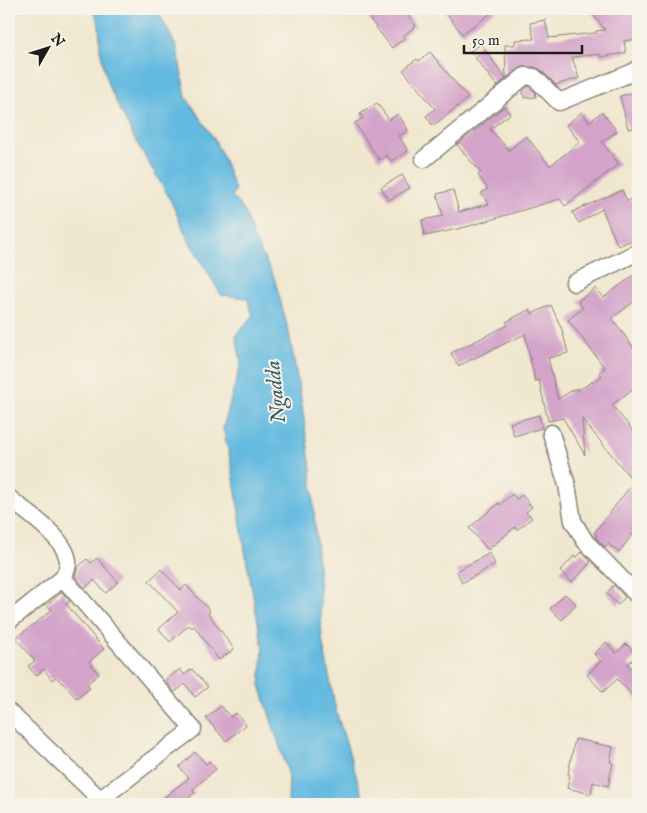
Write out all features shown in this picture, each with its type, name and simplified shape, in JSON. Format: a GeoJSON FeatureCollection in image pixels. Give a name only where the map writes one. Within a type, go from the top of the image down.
{"type":"FeatureCollection","features":[{"type":"Feature","properties":{"kind":"street"},"geometry":{"type":"LineString","coordinates":[[424,159],[525,76],[534,77],[559,102],[638,69]]}},
{"type":"Feature","properties":{"kind":"street"},"geometry":{"type":"LineString","coordinates":[[574,282],[638,252]]}},
{"type":"Feature","properties":{"kind":"street"},"geometry":{"type":"LineString","coordinates":[[551,433],[567,485],[573,521],[585,541],[638,596]]}},
{"type":"Feature","properties":{"kind":"street"},"geometry":{"type":"LineString","coordinates":[[9,498],[55,537],[66,550],[68,564],[63,578],[9,621]]}},
{"type":"Feature","properties":{"kind":"street"},"geometry":{"type":"LineString","coordinates":[[9,712],[97,802],[193,729],[63,578]]}},
{"type":"Feature","properties":{"kind":"water","name":"Ngadda"},"geometry":{"type":"Polygon","coordinates":[[[93,9],[157,9],[177,48],[186,97],[213,137],[222,155],[235,190],[232,196],[245,212],[253,237],[274,277],[289,333],[311,469],[322,639],[336,711],[365,804],[288,804],[289,776],[260,685],[263,649],[232,467],[223,428],[241,363],[236,335],[253,316],[247,298],[221,295],[188,239],[169,197],[134,138],[108,85],[100,49],[99,24],[93,9]]]}},
{"type":"Feature","properties":{"kind":"building"},"geometry":{"type":"Polygon","coordinates":[[[362,9],[403,9],[416,26],[392,48],[362,9]]]}},
{"type":"Feature","properties":{"kind":"building"},"geometry":{"type":"Polygon","coordinates":[[[443,9],[497,9],[462,34],[443,9]]]}},
{"type":"Feature","properties":{"kind":"building"},"geometry":{"type":"Polygon","coordinates":[[[589,9],[638,9],[638,39],[624,41],[626,53],[600,57],[600,54],[572,57],[579,78],[556,85],[541,70],[535,67],[522,67],[506,78],[505,45],[515,45],[515,40],[534,39],[530,23],[545,20],[549,38],[596,33],[596,31],[605,30],[589,9]]]}},
{"type":"Feature","properties":{"kind":"building"},"geometry":{"type":"Polygon","coordinates":[[[481,44],[506,79],[497,86],[470,51],[481,44]]]}},
{"type":"Feature","properties":{"kind":"building"},"geometry":{"type":"Polygon","coordinates":[[[430,52],[468,98],[433,126],[426,116],[435,109],[403,70],[430,52]]]}},
{"type":"Feature","properties":{"kind":"building"},"geometry":{"type":"Polygon","coordinates":[[[528,86],[535,92],[536,97],[524,98],[523,91],[528,86]]]}},
{"type":"Feature","properties":{"kind":"building"},"geometry":{"type":"Polygon","coordinates":[[[638,92],[638,127],[628,129],[620,96],[638,92]]]}},
{"type":"Feature","properties":{"kind":"building"},"geometry":{"type":"Polygon","coordinates":[[[377,103],[389,120],[398,114],[408,130],[399,136],[408,151],[391,161],[387,155],[379,160],[355,123],[363,118],[360,114],[377,103]]]}},
{"type":"Feature","properties":{"kind":"building"},"geometry":{"type":"Polygon","coordinates":[[[505,106],[510,114],[490,129],[509,150],[526,136],[550,166],[580,142],[566,125],[582,112],[589,122],[602,112],[617,131],[602,142],[619,164],[565,206],[560,199],[466,227],[425,236],[422,220],[443,216],[437,194],[453,190],[459,212],[489,204],[481,193],[488,189],[478,175],[481,173],[457,145],[505,106]]]}},
{"type":"Feature","properties":{"kind":"building"},"geometry":{"type":"Polygon","coordinates":[[[402,175],[410,188],[389,200],[381,187],[402,175]]]}},
{"type":"Feature","properties":{"kind":"building"},"geometry":{"type":"Polygon","coordinates":[[[622,190],[627,201],[638,196],[638,238],[618,246],[602,209],[579,223],[572,212],[622,190]]]}},
{"type":"Feature","properties":{"kind":"building"},"geometry":{"type":"Polygon","coordinates":[[[638,272],[638,299],[612,318],[638,354],[638,385],[612,405],[638,437],[638,527],[619,552],[608,544],[605,547],[595,537],[597,535],[594,533],[634,482],[582,419],[585,455],[563,418],[548,421],[539,380],[535,381],[525,334],[458,366],[451,353],[508,325],[506,322],[530,309],[532,314],[551,305],[562,330],[568,353],[548,358],[558,399],[576,388],[577,391],[602,376],[599,372],[605,368],[568,320],[583,308],[578,301],[596,288],[603,298],[638,272]]]}},
{"type":"Feature","properties":{"kind":"building"},"geometry":{"type":"Polygon","coordinates":[[[539,415],[542,428],[514,436],[510,423],[539,415]]]}},
{"type":"Feature","properties":{"kind":"building"},"geometry":{"type":"Polygon","coordinates":[[[512,494],[517,499],[522,495],[532,507],[526,512],[532,518],[517,530],[515,527],[488,550],[469,528],[512,494]]]}},
{"type":"Feature","properties":{"kind":"building"},"geometry":{"type":"Polygon","coordinates":[[[582,552],[591,562],[572,582],[560,571],[574,556],[576,558],[582,552]]]}},
{"type":"Feature","properties":{"kind":"building"},"geometry":{"type":"Polygon","coordinates":[[[490,553],[495,564],[462,583],[457,571],[490,553]]]}},
{"type":"Feature","properties":{"kind":"building"},"geometry":{"type":"Polygon","coordinates":[[[97,558],[118,582],[106,593],[94,580],[85,588],[75,576],[78,567],[87,559],[91,563],[97,558]]]}},
{"type":"Feature","properties":{"kind":"building"},"geometry":{"type":"Polygon","coordinates":[[[161,569],[181,590],[186,585],[210,611],[208,613],[234,649],[219,660],[194,626],[192,628],[189,625],[170,642],[159,629],[178,612],[149,581],[161,569]]]}},
{"type":"Feature","properties":{"kind":"building"},"geometry":{"type":"Polygon","coordinates":[[[614,585],[625,597],[618,605],[606,593],[614,585]]]}},
{"type":"Feature","properties":{"kind":"building"},"geometry":{"type":"Polygon","coordinates":[[[62,592],[70,601],[66,604],[104,649],[89,662],[99,674],[87,684],[90,688],[77,699],[56,677],[52,680],[44,669],[36,676],[28,666],[35,661],[16,638],[52,610],[47,605],[62,592]]]}},
{"type":"Feature","properties":{"kind":"building"},"geometry":{"type":"Polygon","coordinates":[[[565,594],[576,604],[562,620],[550,609],[565,594]]]}},
{"type":"Feature","properties":{"kind":"building"},"geometry":{"type":"Polygon","coordinates":[[[606,642],[616,653],[626,644],[637,655],[628,664],[638,675],[638,701],[617,679],[603,692],[587,675],[601,661],[594,654],[606,642]]]}},
{"type":"Feature","properties":{"kind":"building"},"geometry":{"type":"Polygon","coordinates":[[[180,669],[184,675],[192,669],[208,687],[195,697],[185,684],[175,692],[165,681],[180,669]]]}},
{"type":"Feature","properties":{"kind":"building"},"geometry":{"type":"Polygon","coordinates":[[[221,706],[230,717],[236,713],[246,725],[226,741],[206,718],[221,706]]]}},
{"type":"Feature","properties":{"kind":"building"},"geometry":{"type":"Polygon","coordinates":[[[575,739],[613,747],[610,762],[613,763],[608,786],[593,782],[591,794],[567,788],[575,739]]]}},
{"type":"Feature","properties":{"kind":"building"},"geometry":{"type":"Polygon","coordinates":[[[195,752],[206,764],[209,761],[216,769],[192,790],[195,793],[181,804],[155,804],[189,778],[179,767],[195,752]]]}}]}
